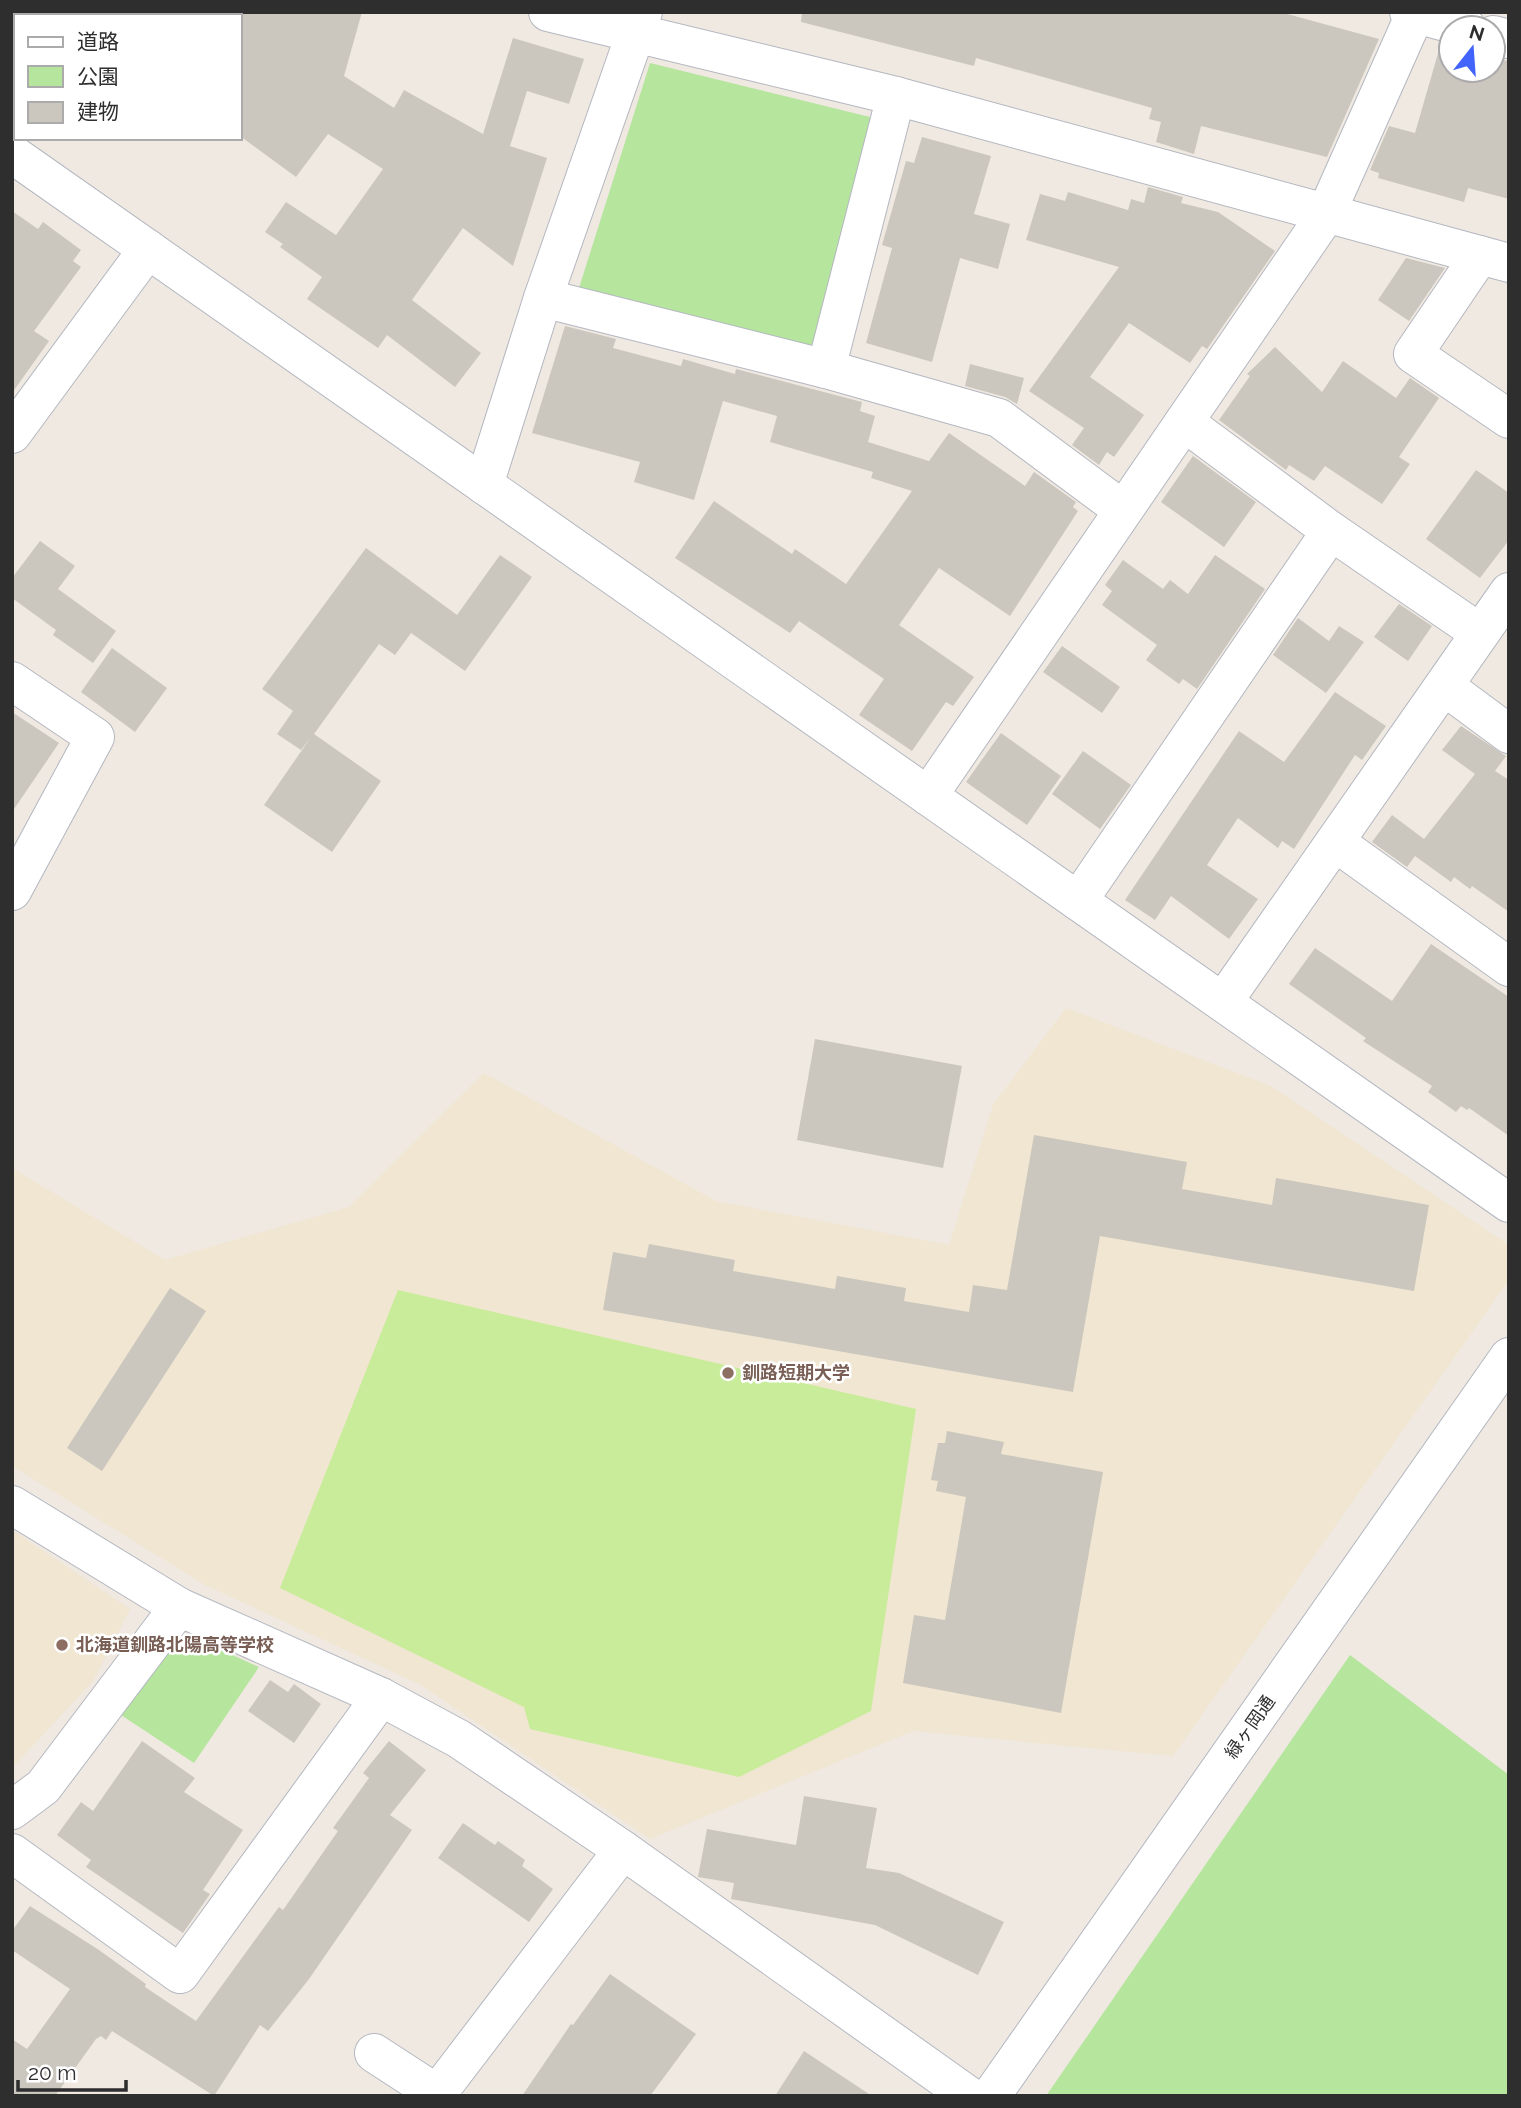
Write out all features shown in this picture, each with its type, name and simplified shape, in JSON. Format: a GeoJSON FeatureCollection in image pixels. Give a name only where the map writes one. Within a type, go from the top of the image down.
{"type":"FeatureCollection","features":[{"type":"Feature","properties":{"kind":"street"},"geometry":{"type":"LineString","coordinates":[[548,12],[638,23],[1325,216],[1494,259],[1413,354],[1509,419]]}},
{"type":"Feature","properties":{"kind":"street"},"geometry":{"type":"LineString","coordinates":[[928,796],[1325,216],[1413,13],[1437,20]]}},
{"type":"Feature","properties":{"kind":"street"},"geometry":{"type":"LineString","coordinates":[[484,485],[543,298],[638,23]]}},
{"type":"Feature","properties":{"kind":"street"},"geometry":{"type":"LineString","coordinates":[[826,369],[896,96]]}},
{"type":"Feature","properties":{"kind":"street"},"geometry":{"type":"LineString","coordinates":[[12,154],[1509,1203]]}},
{"type":"Feature","properties":{"kind":"street"},"geometry":{"type":"LineString","coordinates":[[12,434],[148,249]]}},
{"type":"Feature","properties":{"kind":"street"},"geometry":{"type":"LineString","coordinates":[[543,298],[826,369],[999,418],[1123,510]]}},
{"type":"Feature","properties":{"kind":"street"},"geometry":{"type":"LineString","coordinates":[[1184,422],[1331,531],[1480,633]]}},
{"type":"Feature","properties":{"kind":"street"},"geometry":{"type":"LineString","coordinates":[[1078,901],[1331,531]]}},
{"type":"Feature","properties":{"kind":"street"},"geometry":{"type":"LineString","coordinates":[[1223,1002],[1509,592]]}},
{"type":"Feature","properties":{"kind":"street"},"geometry":{"type":"LineString","coordinates":[[12,681],[95,737],[12,891]]}},
{"type":"Feature","properties":{"kind":"street"},"geometry":{"type":"LineString","coordinates":[[1444,686],[1509,734]]}},
{"type":"Feature","properties":{"kind":"street"},"geometry":{"type":"LineString","coordinates":[[1335,842],[1509,967]]}},
{"type":"Feature","properties":{"kind":"street","name":"緑ヶ岡通"},"geometry":{"type":"LineString","coordinates":[[991,2096],[1509,1357]]}},
{"type":"Feature","properties":{"kind":"street"},"geometry":{"type":"LineString","coordinates":[[12,1505],[179,1607],[380,1697],[459,1740],[623,1850],[969,2096]]}},
{"type":"Feature","properties":{"kind":"street"},"geometry":{"type":"LineString","coordinates":[[12,1810],[43,1787],[179,1607]]}},
{"type":"Feature","properties":{"kind":"street"},"geometry":{"type":"LineString","coordinates":[[12,1853],[180,1974],[380,1697]]}},
{"type":"Feature","properties":{"kind":"street"},"geometry":{"type":"LineString","coordinates":[[374,2053],[437,2094],[623,1850]]}},
{"type":"Feature","properties":{"kind":"shaded area","name":"釧路短期大学"},"geometry":{"type":"Polygon","coordinates":[[[1066,1008],[1271,1086],[1509,1245],[1509,1280],[1173,1756],[913,1731],[650,1839],[419,1684],[205,1585],[12,1466],[12,1168],[165,1260],[349,1207],[484,1073],[716,1201],[949,1245],[993,1105],[1066,1008]]]}},
{"type":"Feature","properties":{"kind":"shaded area","name":"北海道釧路北陽高等学校"},"geometry":{"type":"Polygon","coordinates":[[[12,1530],[130,1609],[93,1681],[12,1768],[12,1530]]]}},
{"type":"Feature","properties":{"kind":"green space"},"geometry":{"type":"Polygon","coordinates":[[[650,63],[874,118],[815,350],[579,288],[650,63]]]}},
{"type":"Feature","properties":{"kind":"green space"},"geometry":{"type":"Polygon","coordinates":[[[398,1290],[916,1409],[871,1711],[739,1777],[530,1729],[524,1707],[280,1588],[398,1290]]]}},
{"type":"Feature","properties":{"kind":"green space"},"geometry":{"type":"Polygon","coordinates":[[[195,1638],[259,1667],[194,1763],[121,1715],[167,1644],[195,1638]]]}},
{"type":"Feature","properties":{"kind":"green space"},"geometry":{"type":"Polygon","coordinates":[[[1350,1655],[1509,1775],[1509,2096],[1046,2096],[1350,1655]]]}},
{"type":"Feature","properties":{"kind":"building"},"geometry":{"type":"Polygon","coordinates":[[[362,12],[344,76],[394,108],[404,90],[483,134],[513,38],[584,59],[569,104],[527,91],[510,146],[547,158],[513,266],[463,228],[412,300],[481,353],[455,387],[387,335],[378,348],[307,299],[322,277],[280,247],[283,244],[265,232],[286,202],[336,235],[383,169],[328,134],[296,177],[242,137],[240,14],[362,12]]]}},
{"type":"Feature","properties":{"kind":"building"},"geometry":{"type":"Polygon","coordinates":[[[802,12],[1280,12],[1379,39],[1327,157],[1201,126],[1194,154],[1156,142],[1161,122],[1149,119],[1152,108],[976,58],[974,66],[801,22],[802,12]]]}},
{"type":"Feature","properties":{"kind":"building"},"geometry":{"type":"Polygon","coordinates":[[[1437,57],[1437,84],[1507,84],[1509,61],[1509,199],[1468,188],[1464,202],[1378,178],[1379,173],[1370,170],[1389,126],[1415,133],[1437,57]]]}},
{"type":"Feature","properties":{"kind":"building"},"geometry":{"type":"Polygon","coordinates":[[[922,137],[991,156],[974,214],[1010,224],[998,269],[960,258],[932,362],[866,343],[892,248],[882,245],[906,161],[914,163],[922,137]]]}},
{"type":"Feature","properties":{"kind":"building"},"geometry":{"type":"Polygon","coordinates":[[[1148,187],[1183,197],[1181,203],[1218,212],[1275,251],[1207,349],[1202,346],[1190,363],[1129,323],[1090,377],[1144,415],[1114,457],[1107,452],[1099,465],[1072,445],[1084,428],[1029,391],[1119,267],[1026,240],[1040,194],[1065,201],[1068,192],[1128,210],[1131,199],[1144,203],[1148,187]]]}},
{"type":"Feature","properties":{"kind":"building"},"geometry":{"type":"Polygon","coordinates":[[[12,211],[38,229],[43,222],[81,250],[73,261],[81,267],[34,331],[49,341],[12,393],[12,211]]]}},
{"type":"Feature","properties":{"kind":"building"},"geometry":{"type":"Polygon","coordinates":[[[1406,258],[1445,268],[1409,321],[1378,300],[1406,258]]]}},
{"type":"Feature","properties":{"kind":"building"},"geometry":{"type":"Polygon","coordinates":[[[565,326],[616,339],[613,348],[681,366],[683,359],[735,374],[736,369],[862,402],[860,411],[875,416],[868,442],[929,461],[949,433],[1025,486],[1034,472],[1076,502],[1073,507],[1078,511],[1010,616],[939,568],[899,625],[974,677],[953,706],[946,702],[912,751],[859,715],[884,679],[799,621],[790,633],[675,558],[714,501],[792,554],[795,549],[846,584],[912,491],[871,478],[873,472],[770,442],[777,416],[723,401],[694,500],[634,482],[640,462],[532,433],[565,326]]]}},
{"type":"Feature","properties":{"kind":"building"},"geometry":{"type":"Polygon","coordinates":[[[1275,347],[1322,392],[1343,361],[1396,398],[1410,378],[1439,398],[1399,457],[1410,464],[1382,504],[1325,466],[1314,481],[1289,465],[1286,470],[1219,420],[1250,376],[1247,374],[1275,347]]]}},
{"type":"Feature","properties":{"kind":"building"},"geometry":{"type":"Polygon","coordinates":[[[970,364],[1024,378],[1017,404],[1005,397],[965,386],[970,364]]]}},
{"type":"Feature","properties":{"kind":"building"},"geometry":{"type":"Polygon","coordinates":[[[1193,456],[1256,502],[1224,547],[1161,502],[1193,456]]]}},
{"type":"Feature","properties":{"kind":"building"},"geometry":{"type":"Polygon","coordinates":[[[1476,470],[1509,493],[1509,540],[1480,578],[1426,539],[1476,470]]]}},
{"type":"Feature","properties":{"kind":"building"},"geometry":{"type":"Polygon","coordinates":[[[40,541],[75,566],[58,589],[116,631],[93,663],[53,635],[56,630],[12,598],[12,578],[40,541]]]}},
{"type":"Feature","properties":{"kind":"building"},"geometry":{"type":"Polygon","coordinates":[[[366,548],[457,615],[500,555],[532,577],[465,671],[411,633],[395,655],[379,644],[314,734],[381,781],[332,852],[264,805],[311,737],[301,750],[277,734],[293,711],[262,689],[366,548]]]}},
{"type":"Feature","properties":{"kind":"building"},"geometry":{"type":"Polygon","coordinates":[[[1215,555],[1265,589],[1197,689],[1183,679],[1179,684],[1146,660],[1157,645],[1102,605],[1112,591],[1105,585],[1123,560],[1163,589],[1170,580],[1188,594],[1215,555]]]}},
{"type":"Feature","properties":{"kind":"building"},"geometry":{"type":"Polygon","coordinates":[[[1399,604],[1432,626],[1408,661],[1374,637],[1399,604]]]}},
{"type":"Feature","properties":{"kind":"building"},"geometry":{"type":"Polygon","coordinates":[[[1298,618],[1329,641],[1339,626],[1364,642],[1326,693],[1273,655],[1298,618]]]}},
{"type":"Feature","properties":{"kind":"building"},"geometry":{"type":"Polygon","coordinates":[[[1062,646],[1120,687],[1102,713],[1043,672],[1062,646]]]}},
{"type":"Feature","properties":{"kind":"building"},"geometry":{"type":"Polygon","coordinates":[[[112,648],[167,688],[135,732],[81,692],[112,648]]]}},
{"type":"Feature","properties":{"kind":"building"},"geometry":{"type":"Polygon","coordinates":[[[1335,692],[1386,726],[1362,760],[1355,755],[1294,849],[1282,841],[1278,848],[1238,818],[1207,865],[1258,899],[1229,939],[1171,896],[1155,920],[1125,900],[1239,731],[1284,762],[1335,692]]]}},
{"type":"Feature","properties":{"kind":"building"},"geometry":{"type":"Polygon","coordinates":[[[12,712],[59,743],[12,812],[12,712]]]}},
{"type":"Feature","properties":{"kind":"building"},"geometry":{"type":"Polygon","coordinates":[[[1461,726],[1506,756],[1495,771],[1509,780],[1509,912],[1472,886],[1470,889],[1454,877],[1451,882],[1415,856],[1407,867],[1372,842],[1392,815],[1424,839],[1475,774],[1442,750],[1461,726]]]}},
{"type":"Feature","properties":{"kind":"building"},"geometry":{"type":"Polygon","coordinates":[[[1001,733],[1061,776],[1027,825],[966,782],[1001,733]]]}},
{"type":"Feature","properties":{"kind":"building"},"geometry":{"type":"Polygon","coordinates":[[[1083,751],[1131,785],[1100,829],[1052,794],[1083,751]]]}},
{"type":"Feature","properties":{"kind":"building"},"geometry":{"type":"Polygon","coordinates":[[[1431,944],[1509,997],[1509,1136],[1469,1108],[1467,1110],[1461,1106],[1456,1112],[1428,1092],[1432,1086],[1363,1041],[1366,1038],[1289,984],[1315,948],[1392,1001],[1431,944]]]}},
{"type":"Feature","properties":{"kind":"building"},"geometry":{"type":"Polygon","coordinates":[[[815,1039],[962,1066],[943,1168],[797,1140],[815,1039]]]}},
{"type":"Feature","properties":{"kind":"building"},"geometry":{"type":"Polygon","coordinates":[[[1034,1135],[1187,1162],[1182,1189],[1272,1205],[1276,1178],[1429,1205],[1414,1291],[1100,1236],[1073,1392],[603,1310],[613,1252],[646,1258],[649,1244],[735,1260],[733,1271],[835,1289],[837,1276],[906,1288],[904,1301],[969,1312],[973,1285],[1007,1290],[1034,1135]]]}},
{"type":"Feature","properties":{"kind":"building"},"geometry":{"type":"Polygon","coordinates":[[[170,1288],[206,1311],[102,1471],[67,1448],[170,1288]]]}},
{"type":"Feature","properties":{"kind":"building"},"geometry":{"type":"Polygon","coordinates":[[[947,1431],[1004,1442],[1001,1454],[1103,1472],[1061,1713],[903,1683],[914,1615],[945,1620],[966,1497],[936,1491],[938,1481],[931,1480],[938,1443],[945,1443],[947,1431]]]}},
{"type":"Feature","properties":{"kind":"building"},"geometry":{"type":"Polygon","coordinates":[[[270,1680],[288,1692],[294,1684],[321,1704],[294,1743],[248,1711],[270,1680]]]}},
{"type":"Feature","properties":{"kind":"building"},"geometry":{"type":"Polygon","coordinates":[[[142,1741],[195,1778],[184,1792],[243,1830],[203,1890],[210,1894],[183,1933],[86,1867],[91,1860],[57,1835],[81,1802],[93,1811],[142,1741]]]}},
{"type":"Feature","properties":{"kind":"building"},"geometry":{"type":"Polygon","coordinates":[[[389,1741],[426,1770],[390,1815],[412,1830],[309,1979],[268,2031],[260,2025],[214,2096],[112,2031],[106,2040],[101,2036],[96,2039],[55,2096],[12,2096],[12,2039],[27,2049],[70,1989],[12,1950],[12,1931],[30,1906],[99,1950],[146,1984],[145,1987],[196,2021],[279,1907],[283,1910],[338,1831],[333,1828],[369,1778],[363,1773],[389,1741]]]}},
{"type":"Feature","properties":{"kind":"building"},"geometry":{"type":"Polygon","coordinates":[[[804,1796],[877,1808],[866,1868],[899,1873],[1004,1922],[978,1975],[875,1925],[731,1899],[734,1883],[698,1877],[707,1829],[796,1845],[804,1796]]]}},
{"type":"Feature","properties":{"kind":"building"},"geometry":{"type":"Polygon","coordinates":[[[463,1823],[495,1845],[498,1841],[525,1860],[522,1866],[553,1889],[529,1922],[438,1858],[463,1823]]]}},
{"type":"Feature","properties":{"kind":"building"},"geometry":{"type":"Polygon","coordinates":[[[610,1974],[696,2034],[650,2096],[522,2096],[571,2024],[573,2025],[610,1974]]]}},
{"type":"Feature","properties":{"kind":"building"},"geometry":{"type":"Polygon","coordinates":[[[804,2051],[872,2096],[775,2096],[804,2051]]]}},
{"type":"Feature","properties":{"kind":"place","name":"釧路短期大学"},"geometry":{"type":"Point","coordinates":[728,1373]}},
{"type":"Feature","properties":{"kind":"place","name":"北海道釧路北陽高等学校"},"geometry":{"type":"Point","coordinates":[62,1645]}}]}
